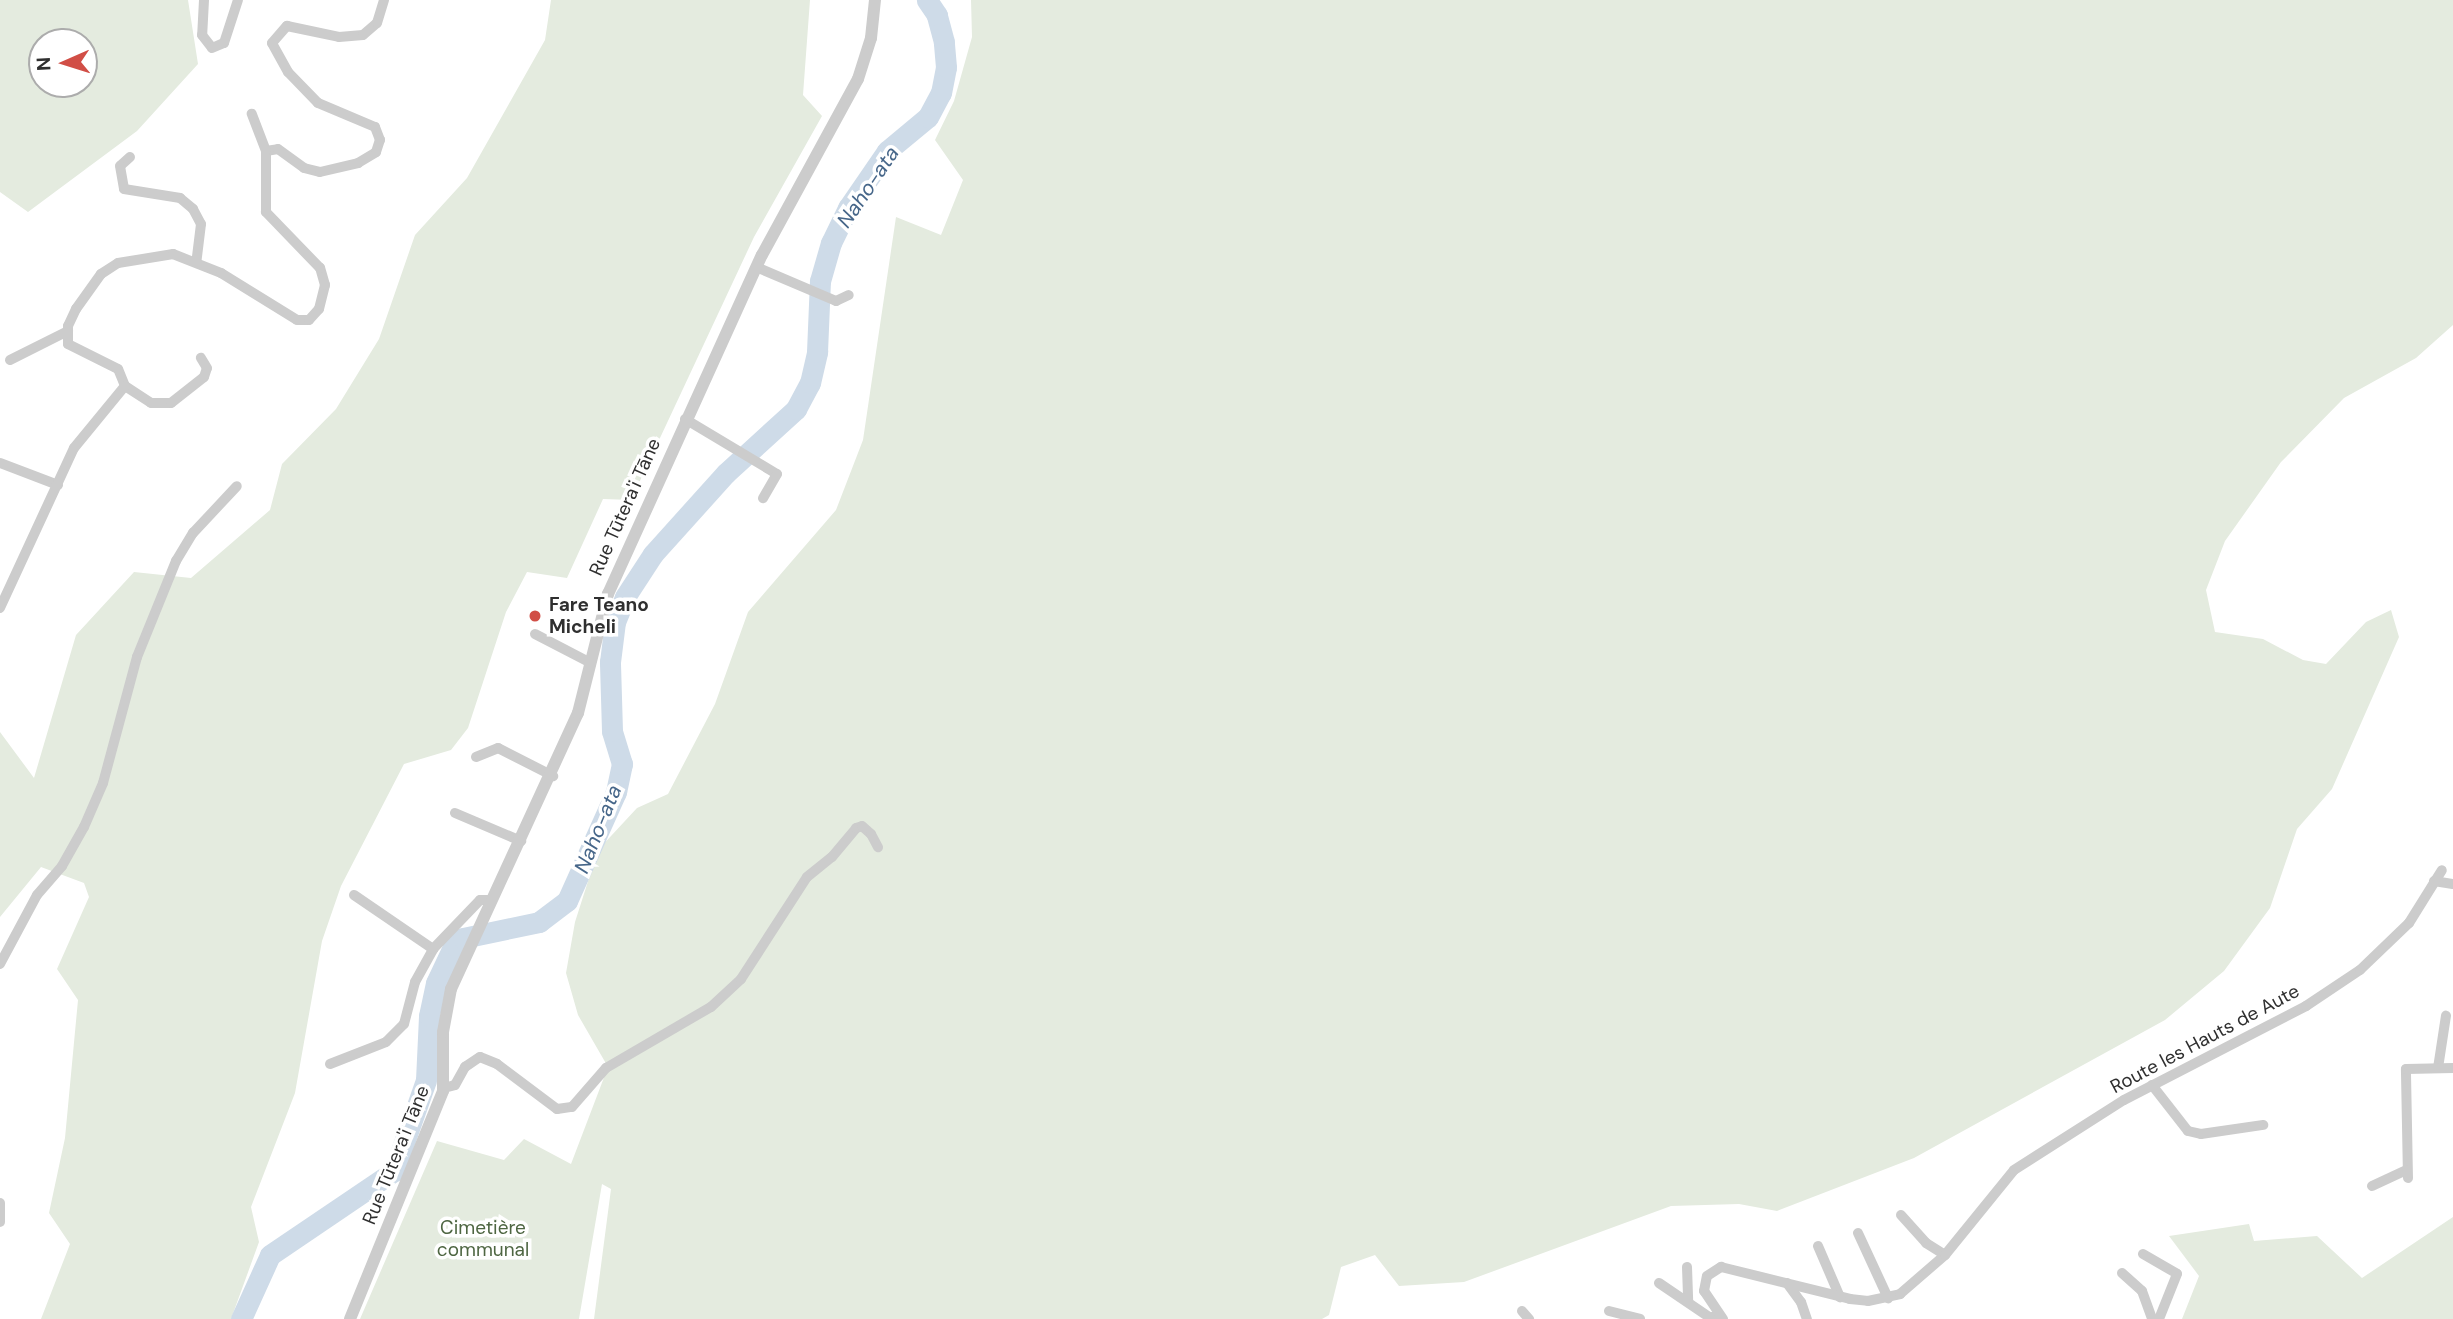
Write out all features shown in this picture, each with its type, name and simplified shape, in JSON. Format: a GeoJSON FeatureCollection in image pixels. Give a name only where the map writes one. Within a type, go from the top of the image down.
{"type":"FeatureCollection","features":[{"type":"Feature","properties":{"kind":"street"},"geometry":{"type":"LineString","coordinates":[[204,0],[202,35],[212,48],[224,43],[238,0]]}},
{"type":"Feature","properties":{"kind":"street"},"geometry":{"type":"LineString","coordinates":[[266,152],[278,149],[304,168],[320,172],[358,163],[376,152],[380,141],[375,127],[318,103],[288,72],[272,43],[286,26],[339,37],[363,35],[377,23],[384,0]]}},
{"type":"Feature","properties":{"kind":"street","name":"Rue Tūtera'i Tāne"},"geometry":{"type":"LineString","coordinates":[[350,1319],[444,1088],[443,1032],[462,960],[553,776],[578,713],[608,594],[685,419],[756,267],[858,79],[871,38],[875,0]]}},
{"type":"Feature","properties":{"kind":"street"},"geometry":{"type":"LineString","coordinates":[[201,358],[208,368],[204,377],[170,403],[151,403],[125,386],[118,369],[68,344],[68,331],[82,299],[113,265],[169,254],[196,262],[293,318],[307,321],[316,314],[324,294],[324,277],[313,259],[268,216],[266,152],[252,114]]}},
{"type":"Feature","properties":{"kind":"street"},"geometry":{"type":"LineString","coordinates":[[130,157],[120,166],[124,189],[180,198],[193,209],[201,224],[196,262]]}},
{"type":"Feature","properties":{"kind":"street"},"geometry":{"type":"LineString","coordinates":[[756,267],[836,301],[849,295]]}},
{"type":"Feature","properties":{"kind":"street"},"geometry":{"type":"LineString","coordinates":[[10,360],[68,331]]}},
{"type":"Feature","properties":{"kind":"street"},"geometry":{"type":"LineString","coordinates":[[1,605],[37,521],[58,485],[74,448],[125,386]]}},
{"type":"Feature","properties":{"kind":"street"},"geometry":{"type":"LineString","coordinates":[[685,419],[777,474],[763,498]]}},
{"type":"Feature","properties":{"kind":"street"},"geometry":{"type":"LineString","coordinates":[[0,463],[58,485]]}},
{"type":"Feature","properties":{"kind":"street"},"geometry":{"type":"LineString","coordinates":[[0,964],[37,895],[74,848],[103,783],[137,657],[176,561],[193,533],[237,486]]}},
{"type":"Feature","properties":{"kind":"street"},"geometry":{"type":"LineString","coordinates":[[536,634],[589,662]]}},
{"type":"Feature","properties":{"kind":"street"},"geometry":{"type":"LineString","coordinates":[[476,757],[498,748],[553,776]]}},
{"type":"Feature","properties":{"kind":"street"},"geometry":{"type":"LineString","coordinates":[[455,813],[521,841]]}},
{"type":"Feature","properties":{"kind":"street"},"geometry":{"type":"LineString","coordinates":[[444,1088],[455,1085],[466,1067],[480,1057],[497,1064],[557,1109],[572,1107],[606,1068],[711,1007],[741,979],[807,877],[832,857],[856,828],[862,826],[871,834],[878,847]]}},
{"type":"Feature","properties":{"kind":"street","name":"Route les Hauts de Aute"},"geometry":{"type":"LineString","coordinates":[[1888,1298],[1926,1276],[2014,1170],[2152,1085],[2337,987],[2409,923],[2442,870]]}},
{"type":"Feature","properties":{"kind":"street"},"geometry":{"type":"LineString","coordinates":[[2434,881],[2453,884]]}},
{"type":"Feature","properties":{"kind":"street"},"geometry":{"type":"LineString","coordinates":[[354,895],[433,949]]}},
{"type":"Feature","properties":{"kind":"street"},"geometry":{"type":"LineString","coordinates":[[330,1065],[380,1046],[404,1024],[415,982],[433,949],[480,900],[492,901]]}},
{"type":"Feature","properties":{"kind":"street"},"geometry":{"type":"LineString","coordinates":[[2438,1068],[2446,1016]]}},
{"type":"Feature","properties":{"kind":"street"},"geometry":{"type":"LineString","coordinates":[[2372,1186],[2408,1174],[2404,1077],[2406,1069],[2453,1068]]}},
{"type":"Feature","properties":{"kind":"street"},"geometry":{"type":"LineString","coordinates":[[2152,1085],[2188,1131],[2214,1133],[2263,1125]]}},
{"type":"Feature","properties":{"kind":"street"},"geometry":{"type":"LineString","coordinates":[[0,1203],[0,1222]]}},
{"type":"Feature","properties":{"kind":"street"},"geometry":{"type":"LineString","coordinates":[[1901,1215],[1926,1243],[1945,1255]]}},
{"type":"Feature","properties":{"kind":"street"},"geometry":{"type":"LineString","coordinates":[[1722,1318],[1704,1291],[1707,1276],[1714,1270],[1740,1270],[1840,1297],[1868,1301],[1888,1298],[1858,1233]]}},
{"type":"Feature","properties":{"kind":"street"},"geometry":{"type":"LineString","coordinates":[[1818,1247],[1840,1297]]}},
{"type":"Feature","properties":{"kind":"street"},"geometry":{"type":"LineString","coordinates":[[2143,1254],[2177,1274],[2159,1319]]}},
{"type":"Feature","properties":{"kind":"street"},"geometry":{"type":"LineString","coordinates":[[1687,1267],[1688,1300]]}},
{"type":"Feature","properties":{"kind":"street"},"geometry":{"type":"LineString","coordinates":[[2122,1273],[2147,1300],[2152,1319]]}},
{"type":"Feature","properties":{"kind":"street"},"geometry":{"type":"LineString","coordinates":[[1659,1283],[1712,1318],[1722,1318]]}},
{"type":"Feature","properties":{"kind":"street"},"geometry":{"type":"LineString","coordinates":[[1787,1283],[1801,1302],[1807,1319]]}},
{"type":"Feature","properties":{"kind":"street"},"geometry":{"type":"LineString","coordinates":[[1609,1311],[1640,1319]]}},
{"type":"Feature","properties":{"kind":"green space"},"geometry":{"type":"Polygon","coordinates":[[[0,0],[188,0],[198,64],[137,131],[28,212],[0,192],[0,0]]]}},
{"type":"Feature","properties":{"kind":"green space"},"geometry":{"type":"Polygon","coordinates":[[[551,0],[810,0],[803,95],[822,116],[754,237],[631,500],[603,499],[567,578],[527,572],[506,612],[468,728],[451,750],[404,764],[341,886],[322,941],[295,1093],[251,1207],[259,1242],[231,1319],[41,1319],[70,1244],[49,1213],[65,1138],[78,1000],[57,969],[89,897],[84,883],[41,867],[0,917],[0,732],[34,778],[76,635],[134,572],[191,578],[270,510],[282,464],[336,409],[379,339],[415,235],[467,178],[545,40],[551,0]]]}},
{"type":"Feature","properties":{"kind":"green space","name":"Cimetière communal"},"geometry":{"type":"Polygon","coordinates":[[[971,0],[2453,0],[2453,325],[2416,358],[2344,398],[2281,462],[2225,541],[2206,590],[2215,632],[2263,639],[2303,660],[2326,664],[2366,622],[2391,610],[2399,637],[2332,789],[2297,829],[2270,908],[2224,971],[2165,1020],[1914,1158],[1777,1211],[1739,1204],[1671,1206],[1464,1282],[1399,1286],[1375,1255],[1341,1267],[1329,1315],[1322,1319],[594,1319],[611,1189],[602,1184],[579,1319],[360,1319],[437,1141],[504,1160],[524,1139],[571,1164],[608,1067],[578,1015],[566,973],[575,922],[598,850],[637,808],[668,794],[715,704],[748,612],[836,510],[863,440],[896,217],[941,235],[963,180],[935,140],[954,101],[972,37],[971,0]]]}},
{"type":"Feature","properties":{"kind":"green space"},"geometry":{"type":"Polygon","coordinates":[[[2453,1217],[2453,1319],[2182,1319],[2199,1276],[2169,1236],[2249,1224],[2254,1241],[2317,1236],[2362,1278],[2453,1217]]]}},
{"type":"Feature","properties":{"kind":"waterway","name":"Naho-ata"},"geometry":{"type":"LineString","coordinates":[[241,1319],[270,1255],[394,1171],[426,1080],[429,1016],[436,983],[454,945],[463,938],[539,922],[567,901],[616,792],[622,764],[612,731],[610,662],[615,622],[625,597],[653,554],[726,473],[796,409],[810,383],[817,352],[820,281],[831,243],[848,208],[887,151],[928,117],[941,93],[946,67],[944,42],[937,15],[927,0]]}},
{"type":"Feature","properties":{"kind":"place","name":"Fare Teano Micheli"},"geometry":{"type":"Point","coordinates":[535,616]}}]}
